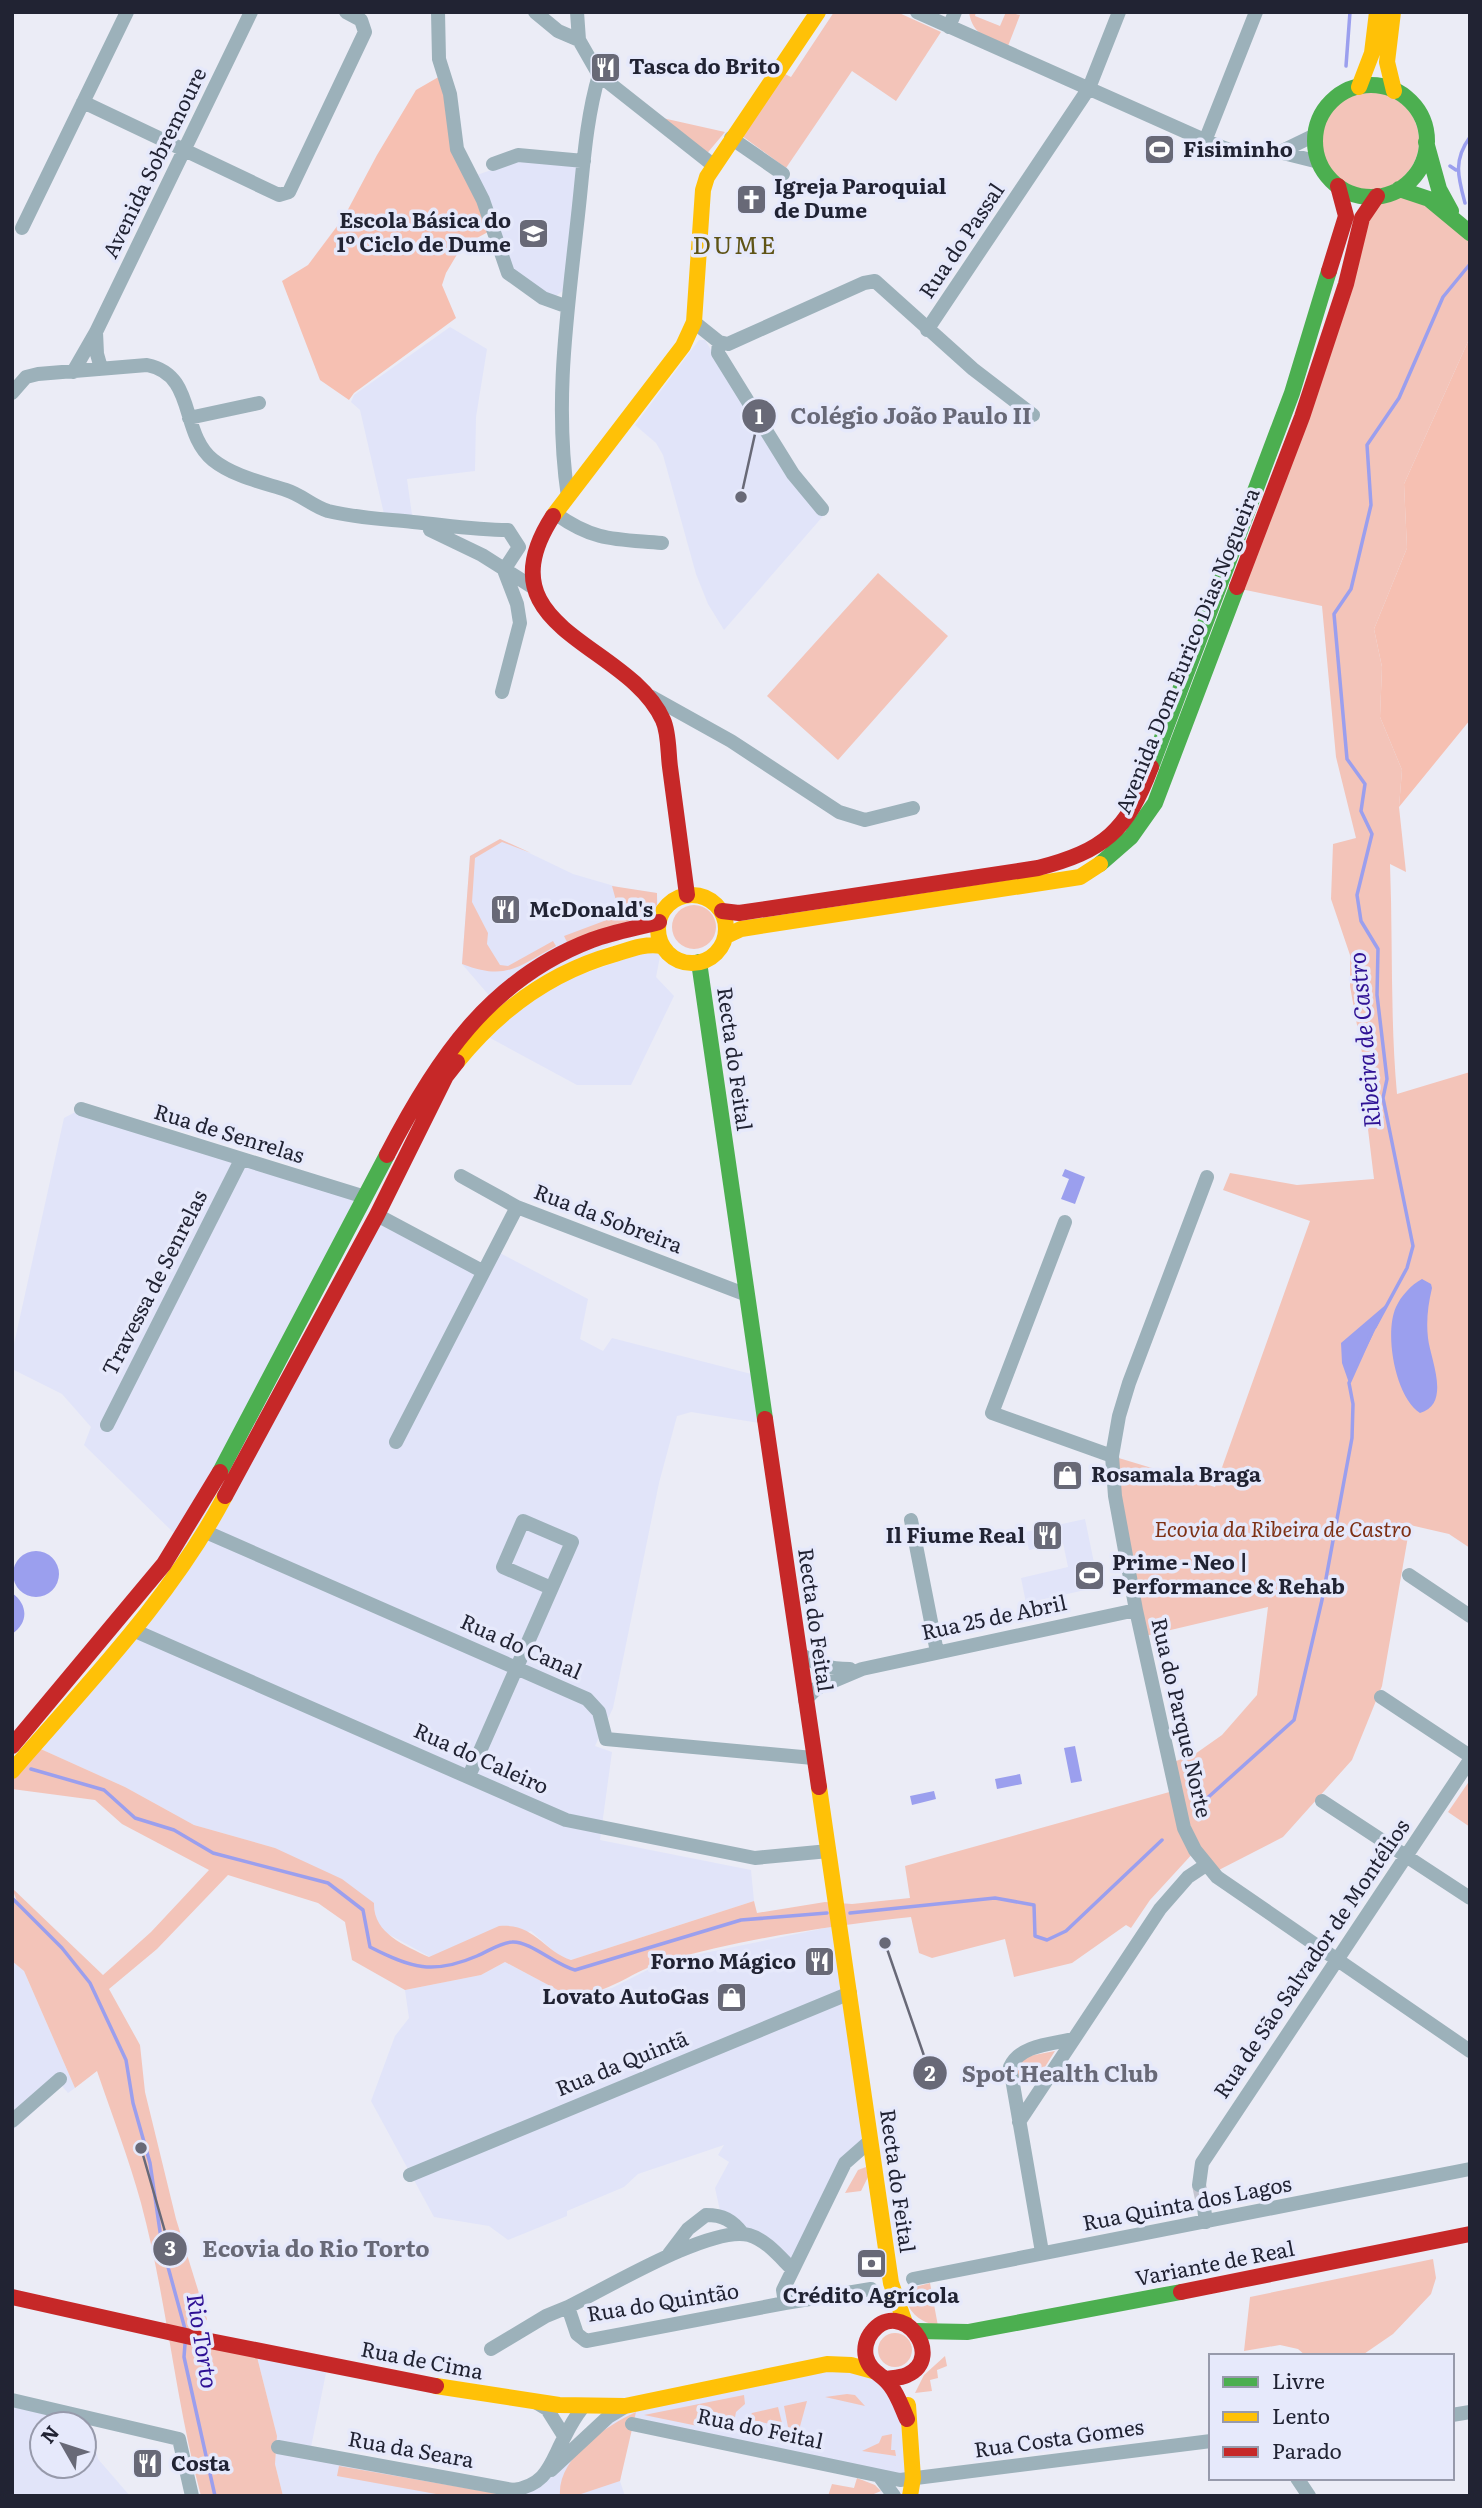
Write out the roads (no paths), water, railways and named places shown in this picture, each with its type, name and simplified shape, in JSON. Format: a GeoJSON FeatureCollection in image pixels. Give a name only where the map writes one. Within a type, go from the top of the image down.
{"type":"FeatureCollection","features":[{"type":"Feature","properties":{"kind":"main road"},"geometry":{"type":"LineString","coordinates":[[687,895],[664,722],[652,697],[636,680],[564,632],[546,614],[534,588],[535,555],[568,497],[683,346],[694,323],[703,190],[713,165],[818,12]]}},
{"type":"Feature","properties":{"kind":"main road"},"geometry":{"type":"LineString","coordinates":[[1359,87],[1373,53],[1377,12]]}},
{"type":"Feature","properties":{"kind":"main road"},"geometry":{"type":"LineString","coordinates":[[1393,12],[1386,60],[1388,77],[1394,90],[1418,112],[1439,189],[1455,219]]}},
{"type":"Feature","properties":{"kind":"main road"},"geometry":{"type":"LineString","coordinates":[[1394,90],[1377,86],[1359,87],[1331,102],[1321,116],[1315,135],[1319,162],[1338,186],[1356,195],[1377,196],[1399,189],[1417,191],[1470,233]]}},
{"type":"Feature","properties":{"kind":"main road"},"geometry":{"type":"LineString","coordinates":[[1399,189],[1419,169],[1426,142]]}},
{"type":"Feature","properties":{"kind":"main road","name":"Avenida Dom Eurico Dias Nogueira"},"geometry":{"type":"LineString","coordinates":[[722,911],[739,913],[1038,868],[1078,858],[1101,846],[1124,827],[1139,802],[1292,393],[1346,215],[1338,186]]}},
{"type":"Feature","properties":{"kind":"main road","name":"Avenida Dom Eurico Dias Nogueira"},"geometry":{"type":"LineString","coordinates":[[726,936],[741,929],[1080,877],[1111,859],[1136,836],[1155,803],[1302,418],[1346,284],[1362,218],[1377,196]]}},
{"type":"Feature","properties":{"kind":"main road"},"geometry":{"type":"LineString","coordinates":[[12,1771],[133,1630],[205,1532],[377,1214],[446,1076],[481,1033],[529,993],[580,964],[649,944],[662,946],[678,960],[699,962],[717,953],[726,936],[722,911],[707,897],[687,895],[669,904],[659,922],[662,946]]}},
{"type":"Feature","properties":{"kind":"main road"},"geometry":{"type":"LineString","coordinates":[[12,1746],[164,1564],[197,1513],[415,1100],[450,1046],[493,1000],[565,953],[592,940],[659,922]]}},
{"type":"Feature","properties":{"kind":"main road","name":"Recta do Feital"},"geometry":{"type":"LineString","coordinates":[[699,962],[891,2283],[911,2327],[924,2347],[923,2358],[914,2372],[908,2394],[907,2419],[913,2478],[910,2496]]}},
{"type":"Feature","properties":{"kind":"main road","name":"Variante de Real"},"geometry":{"type":"LineString","coordinates":[[911,2327],[968,2332],[1470,2234]]}},
{"type":"Feature","properties":{"kind":"main road","name":"Recta do Feital"},"geometry":{"type":"LineString","coordinates":[[891,2283],[865,2353],[907,2419]]}},
{"type":"Feature","properties":{"kind":"main road","name":"Rua de Cima"},"geometry":{"type":"LineString","coordinates":[[12,2297],[195,2338],[537,2403],[583,2407],[625,2406],[827,2364],[851,2365],[879,2375]]}},
{"type":"Feature","properties":{"kind":"main road"},"geometry":{"type":"LineString","coordinates":[[872,2332],[891,2320],[911,2327]]}},
{"type":"Feature","properties":{"kind":"main road","name":"Rua de Cima"},"geometry":{"type":"LineString","coordinates":[[827,2364],[872,2332]]}},
{"type":"Feature","properties":{"kind":"main road","name":"Variante de Real"},"geometry":{"type":"LineString","coordinates":[[923,2358],[968,2332]]}},
{"type":"Feature","properties":{"kind":"main road"},"geometry":{"type":"LineString","coordinates":[[879,2375],[901,2379],[914,2372]]}},
{"type":"Feature","properties":{"kind":"street"},"geometry":{"type":"LineString","coordinates":[[22,228],[127,12]]}},
{"type":"Feature","properties":{"kind":"street","name":"Avenida Sobremoure"},"geometry":{"type":"LineString","coordinates":[[73,372],[96,332],[251,12]]}},
{"type":"Feature","properties":{"kind":"street"},"geometry":{"type":"LineString","coordinates":[[83,102],[279,195],[289,191],[365,32],[361,20],[346,12]]}},
{"type":"Feature","properties":{"kind":"street"},"geometry":{"type":"LineString","coordinates":[[438,12],[439,59],[450,94],[457,149],[483,200],[508,273],[543,298],[568,307]]}},
{"type":"Feature","properties":{"kind":"street"},"geometry":{"type":"LineString","coordinates":[[535,12],[558,31],[579,40]]}},
{"type":"Feature","properties":{"kind":"street"},"geometry":{"type":"LineString","coordinates":[[577,12],[579,40],[599,75],[713,165]]}},
{"type":"Feature","properties":{"kind":"street"},"geometry":{"type":"LineString","coordinates":[[917,12],[1008,56],[1090,88],[1205,141],[1238,153],[1279,152],[1319,162]]}},
{"type":"Feature","properties":{"kind":"street"},"geometry":{"type":"LineString","coordinates":[[949,27],[955,12]]}},
{"type":"Feature","properties":{"kind":"street","name":"Rua do Passal"},"geometry":{"type":"LineString","coordinates":[[719,342],[728,344],[864,283],[875,281],[927,330],[1090,88],[1119,12]]}},
{"type":"Feature","properties":{"kind":"street"},"geometry":{"type":"LineString","coordinates":[[1205,141],[1256,12]]}},
{"type":"Feature","properties":{"kind":"street"},"geometry":{"type":"LineString","coordinates":[[568,497],[560,387],[584,161],[599,75]]}},
{"type":"Feature","properties":{"kind":"street"},"geometry":{"type":"LineString","coordinates":[[1279,152],[1315,135]]}},
{"type":"Feature","properties":{"kind":"street"},"geometry":{"type":"LineString","coordinates":[[730,138],[783,174]]}},
{"type":"Feature","properties":{"kind":"street"},"geometry":{"type":"LineString","coordinates":[[492,164],[518,155],[584,161]]}},
{"type":"Feature","properties":{"kind":"street"},"geometry":{"type":"LineString","coordinates":[[694,323],[719,342],[718,353],[793,474],[822,509]]}},
{"type":"Feature","properties":{"kind":"street"},"geometry":{"type":"LineString","coordinates":[[927,330],[1033,415]]}},
{"type":"Feature","properties":{"kind":"street"},"geometry":{"type":"LineString","coordinates":[[96,332],[101,368]]}},
{"type":"Feature","properties":{"kind":"street"},"geometry":{"type":"LineString","coordinates":[[12,393],[26,377],[147,365],[169,372],[176,380],[199,443],[210,458],[230,471],[298,494],[309,504],[328,511],[458,530],[508,530],[519,547],[504,570]]}},
{"type":"Feature","properties":{"kind":"street"},"geometry":{"type":"LineString","coordinates":[[189,418],[259,403]]}},
{"type":"Feature","properties":{"kind":"street"},"geometry":{"type":"LineString","coordinates":[[556,514],[578,530],[599,538],[663,543]]}},
{"type":"Feature","properties":{"kind":"street"},"geometry":{"type":"LineString","coordinates":[[413,522],[482,555],[534,588]]}},
{"type":"Feature","properties":{"kind":"street"},"geometry":{"type":"LineString","coordinates":[[502,692],[520,623],[517,604],[504,570]]}},
{"type":"Feature","properties":{"kind":"street"},"geometry":{"type":"LineString","coordinates":[[652,697],[731,741],[839,812],[865,820],[914,808]]}},
{"type":"Feature","properties":{"kind":"street","name":"Rua de Senrelas"},"geometry":{"type":"LineString","coordinates":[[81,1109],[365,1197]]}},
{"type":"Feature","properties":{"kind":"street","name":"Travessa de Senrelas"},"geometry":{"type":"LineString","coordinates":[[107,1425],[241,1160]]}},
{"type":"Feature","properties":{"kind":"street"},"geometry":{"type":"LineString","coordinates":[[461,1176],[517,1207]]}},
{"type":"Feature","properties":{"kind":"street","name":"Rua do Parque Norte"},"geometry":{"type":"LineString","coordinates":[[1207,1177],[1129,1383],[1112,1456],[1115,1496],[1136,1610],[1184,1828],[1206,1865],[1250,1902],[1470,2051]]}},
{"type":"Feature","properties":{"kind":"street","name":"Rua da Sobreira"},"geometry":{"type":"LineString","coordinates":[[396,1441],[517,1207],[747,1296]]}},
{"type":"Feature","properties":{"kind":"street"},"geometry":{"type":"LineString","coordinates":[[377,1214],[482,1271]]}},
{"type":"Feature","properties":{"kind":"street"},"geometry":{"type":"LineString","coordinates":[[1065,1222],[992,1413],[1112,1456]]}},
{"type":"Feature","properties":{"kind":"street"},"geometry":{"type":"LineString","coordinates":[[911,1520],[937,1651]]}},
{"type":"Feature","properties":{"kind":"street"},"geometry":{"type":"LineString","coordinates":[[469,1776],[572,1542],[523,1521],[503,1567],[551,1588]]}},
{"type":"Feature","properties":{"kind":"street","name":"Rua do Canal"},"geometry":{"type":"LineString","coordinates":[[205,1532],[587,1699],[599,1712],[606,1739],[813,1758]]}},
{"type":"Feature","properties":{"kind":"street"},"geometry":{"type":"LineString","coordinates":[[1409,1576],[1470,1616]]}},
{"type":"Feature","properties":{"kind":"street","name":"Rua 25 de Abril"},"geometry":{"type":"LineString","coordinates":[[805,1700],[825,1684],[862,1669],[1136,1610]]}},
{"type":"Feature","properties":{"kind":"street","name":"Rua do Caleiro"},"geometry":{"type":"LineString","coordinates":[[133,1630],[566,1820],[755,1858],[829,1851]]}},
{"type":"Feature","properties":{"kind":"street","name":"Rua 25 de Abril"},"geometry":{"type":"LineString","coordinates":[[799,1653],[814,1663],[831,1669],[862,1669]]}},
{"type":"Feature","properties":{"kind":"street"},"geometry":{"type":"LineString","coordinates":[[1381,1697],[1470,1758]]}},
{"type":"Feature","properties":{"kind":"street","name":"Rua de São Salvador de Montélios"},"geometry":{"type":"LineString","coordinates":[[1199,2185],[1202,2163],[1470,1758]]}},
{"type":"Feature","properties":{"kind":"street"},"geometry":{"type":"LineString","coordinates":[[1322,1801],[1470,1898]]}},
{"type":"Feature","properties":{"kind":"street"},"geometry":{"type":"LineString","coordinates":[[1018,2122],[1160,1909],[1188,1877],[1206,1865]]}},
{"type":"Feature","properties":{"kind":"street","name":"Rua da Quintã"},"geometry":{"type":"LineString","coordinates":[[410,2175],[850,1993]]}},
{"type":"Feature","properties":{"kind":"street"},"geometry":{"type":"LineString","coordinates":[[1042,2252],[1010,2067],[1014,2059],[1024,2051],[1073,2039]]}},
{"type":"Feature","properties":{"kind":"street"},"geometry":{"type":"LineString","coordinates":[[12,2122],[60,2079]]}},
{"type":"Feature","properties":{"kind":"street"},"geometry":{"type":"LineString","coordinates":[[1012,2085],[1029,2088],[1042,2084]]}},
{"type":"Feature","properties":{"kind":"street"},"geometry":{"type":"LineString","coordinates":[[785,2303],[783,2290],[791,2268],[845,2163],[870,2141]]}},
{"type":"Feature","properties":{"kind":"street","name":"Rua Quinta dos Lagos"},"geometry":{"type":"LineString","coordinates":[[913,2279],[1205,2215],[1470,2169]]}},
{"type":"Feature","properties":{"kind":"street","name":"Rua do Quintão"},"geometry":{"type":"LineString","coordinates":[[669,2254],[688,2229],[706,2215],[721,2215],[736,2224],[743,2234],[766,2244],[791,2268]]}},
{"type":"Feature","properties":{"kind":"street","name":"Rua do Quintão"},"geometry":{"type":"LineString","coordinates":[[491,2349],[546,2316],[669,2254],[743,2234]]}},
{"type":"Feature","properties":{"kind":"street","name":"Rua do Quintão"},"geometry":{"type":"LineString","coordinates":[[568,2306],[577,2334],[586,2341],[871,2289]]}},
{"type":"Feature","properties":{"kind":"street"},"geometry":{"type":"LineString","coordinates":[[12,2400],[179,2439],[192,2496]]}},
{"type":"Feature","properties":{"kind":"street"},"geometry":{"type":"LineString","coordinates":[[537,2403],[547,2409],[564,2436]]}},
{"type":"Feature","properties":{"kind":"street"},"geometry":{"type":"LineString","coordinates":[[550,2470],[608,2417],[625,2406]]}},
{"type":"Feature","properties":{"kind":"street"},"geometry":{"type":"LineString","coordinates":[[550,2470],[564,2436],[583,2407]]}},
{"type":"Feature","properties":{"kind":"street","name":"Rua do Feital"},"geometry":{"type":"LineString","coordinates":[[632,2424],[880,2477],[913,2478]]}},
{"type":"Feature","properties":{"kind":"street","name":"Rua Costa Gomes"},"geometry":{"type":"LineString","coordinates":[[913,2478],[988,2471],[1116,2451],[1209,2441]]}},
{"type":"Feature","properties":{"kind":"street","name":"Rua da Seara"},"geometry":{"type":"LineString","coordinates":[[278,2447],[513,2490],[536,2484],[550,2470]]}},
{"type":"Feature","properties":{"kind":"street"},"geometry":{"type":"LineString","coordinates":[[880,2477],[894,2496]]}},
{"type":"Feature","properties":{"kind":"street"},"geometry":{"type":"LineString","coordinates":[[1298,2480],[1309,2496]]}},
{"type":"Feature","properties":{"kind":"water"},"geometry":{"type":"Polygon","coordinates":[[[1065,1169],[1085,1177],[1075,1204],[1061,1199],[1069,1179],[1062,1176],[1065,1169]]]}},
{"type":"Feature","properties":{"kind":"water"},"geometry":{"type":"Polygon","coordinates":[[[1422,1279],[1431,1284],[1432,1288],[1427,1332],[1437,1391],[1430,1408],[1420,1413],[1411,1405],[1398,1379],[1391,1332],[1398,1303],[1410,1288],[1422,1279]]]}},
{"type":"Feature","properties":{"kind":"water"},"geometry":{"type":"Polygon","coordinates":[[[1389,1302],[1349,1383],[1342,1363],[1341,1343],[1389,1302]]]}},
{"type":"Feature","properties":{"kind":"water"},"geometry":{"type":"Polygon","coordinates":[[[36,1551],[52,1558],[59,1574],[52,1590],[36,1597],[20,1590],[13,1574],[20,1558],[36,1551]]]}},
{"type":"Feature","properties":{"kind":"water"},"geometry":{"type":"Polygon","coordinates":[[[12,1593],[24,1608],[24,1619],[18,1630],[12,1634],[12,1593]]]}},
{"type":"Feature","properties":{"kind":"water"},"geometry":{"type":"Polygon","coordinates":[[[1075,1746],[1082,1781],[1071,1783],[1064,1748],[1075,1746]]]}},
{"type":"Feature","properties":{"kind":"water"},"geometry":{"type":"Polygon","coordinates":[[[1020,1774],[1022,1784],[997,1789],[995,1779],[1020,1774]]]}},
{"type":"Feature","properties":{"kind":"water"},"geometry":{"type":"Polygon","coordinates":[[[934,1791],[936,1799],[912,1805],[910,1796],[934,1791]]]}},
{"type":"Feature","properties":{"kind":"waterway","name":"Ribeira de Castro"},"geometry":{"type":"LineString","coordinates":[[1346,66],[1350,12]]}},
{"type":"Feature","properties":{"kind":"waterway","name":"Ribeira de Castro"},"geometry":{"type":"LineString","coordinates":[[1465,203],[1458,169],[1461,153],[1470,137]]}},
{"type":"Feature","properties":{"kind":"waterway","name":"Ribeira de Castro"},"geometry":{"type":"LineString","coordinates":[[1450,166],[1456,170]]}},
{"type":"Feature","properties":{"kind":"waterway","name":"Ribeira de Castro"},"geometry":{"type":"LineString","coordinates":[[1375,1327],[1407,1268],[1413,1246],[1383,1098],[1387,1079],[1377,995],[1378,949],[1361,921],[1357,895],[1372,834],[1361,811],[1365,784],[1347,759],[1334,614],[1351,589],[1371,505],[1367,445],[1399,398],[1443,297],[1470,264]]}},
{"type":"Feature","properties":{"kind":"waterway","name":"Ribeira de Castro"},"geometry":{"type":"LineString","coordinates":[[1204,1801],[1294,1720],[1322,1600],[1352,1438],[1353,1404],[1349,1383],[1371,1334]]}},
{"type":"Feature","properties":{"kind":"waterway","name":"Ribeira de Castro"},"geometry":{"type":"LineString","coordinates":[[31,1769],[104,1790],[135,1818],[174,1830],[213,1853],[328,1883],[363,1910],[370,1947],[410,1964],[447,1966],[512,1942],[526,1945],[575,1970],[741,1920],[827,1913]]}},
{"type":"Feature","properties":{"kind":"waterway","name":"Ribeira de Castro"},"geometry":{"type":"LineString","coordinates":[[850,1913],[995,1898],[1034,1905],[1035,1936],[1047,1940],[1066,1931],[1162,1840]]}},
{"type":"Feature","properties":{"kind":"waterway","name":"Rio Torto"},"geometry":{"type":"LineString","coordinates":[[12,1898],[62,1948],[90,1983],[126,2060],[133,2103],[150,2163],[162,2245],[185,2329]]}},
{"type":"Feature","properties":{"kind":"waterway","name":"Rio Torto"},"geometry":{"type":"LineString","coordinates":[[185,2344],[184,2357],[215,2496]]}},
{"type":"Feature","properties":{"kind":"tunnel"},"geometry":{"type":"LineString","coordinates":[[1199,2185],[1204,2208]]}},
{"type":"Feature","properties":{"kind":"place","name":"Tasca do Brito"},"geometry":{"type":"Point","coordinates":[606,67]}},
{"type":"Feature","properties":{"kind":"place","name":"Fisiminho"},"geometry":{"type":"Point","coordinates":[1160,150]}},
{"type":"Feature","properties":{"kind":"place","name":"Igreja Paroquial de Dume"},"geometry":{"type":"Point","coordinates":[751,199]}},
{"type":"Feature","properties":{"kind":"place","name":"Escola Básica do 1º Ciclo de Dume"},"geometry":{"type":"Point","coordinates":[534,233]}},
{"type":"Feature","properties":{"kind":"place","name":"Colégio João Paulo II"},"geometry":{"type":"Point","coordinates":[741,497]}},
{"type":"Feature","properties":{"kind":"place","name":"McDonald's"},"geometry":{"type":"Point","coordinates":[506,910]}},
{"type":"Feature","properties":{"kind":"place","name":"Rosamala Braga"},"geometry":{"type":"Point","coordinates":[1068,1475]}},
{"type":"Feature","properties":{"kind":"place","name":"Il Fiume Real"},"geometry":{"type":"Point","coordinates":[1048,1536]}},
{"type":"Feature","properties":{"kind":"place","name":"Prime - Neo | Performance & Rehab"},"geometry":{"type":"Point","coordinates":[1089,1575]}},
{"type":"Feature","properties":{"kind":"place","name":"Spot Health Club"},"geometry":{"type":"Point","coordinates":[885,1943]}},
{"type":"Feature","properties":{"kind":"place","name":"Forno Mágico"},"geometry":{"type":"Point","coordinates":[819,1962]}},
{"type":"Feature","properties":{"kind":"place","name":"Lovato AutoGas"},"geometry":{"type":"Point","coordinates":[732,1997]}},
{"type":"Feature","properties":{"kind":"place","name":"Ecovia do Rio Torto"},"geometry":{"type":"Point","coordinates":[141,2148]}},
{"type":"Feature","properties":{"kind":"place","name":"Crédito Agrícola"},"geometry":{"type":"Point","coordinates":[871,2264]}},
{"type":"Feature","properties":{"kind":"place","name":"Costa"},"geometry":{"type":"Point","coordinates":[148,2464]}},
{"type":"Feature","properties":{"kind":"district","name":"DUME"},"geometry":{"type":"Point","coordinates":[735,246]}},
{"type":"Feature","properties":{"kind":"park label","name":"Ecovia da Ribeira de Castro"},"geometry":{"type":"Point","coordinates":[1283,1530]}}]}
